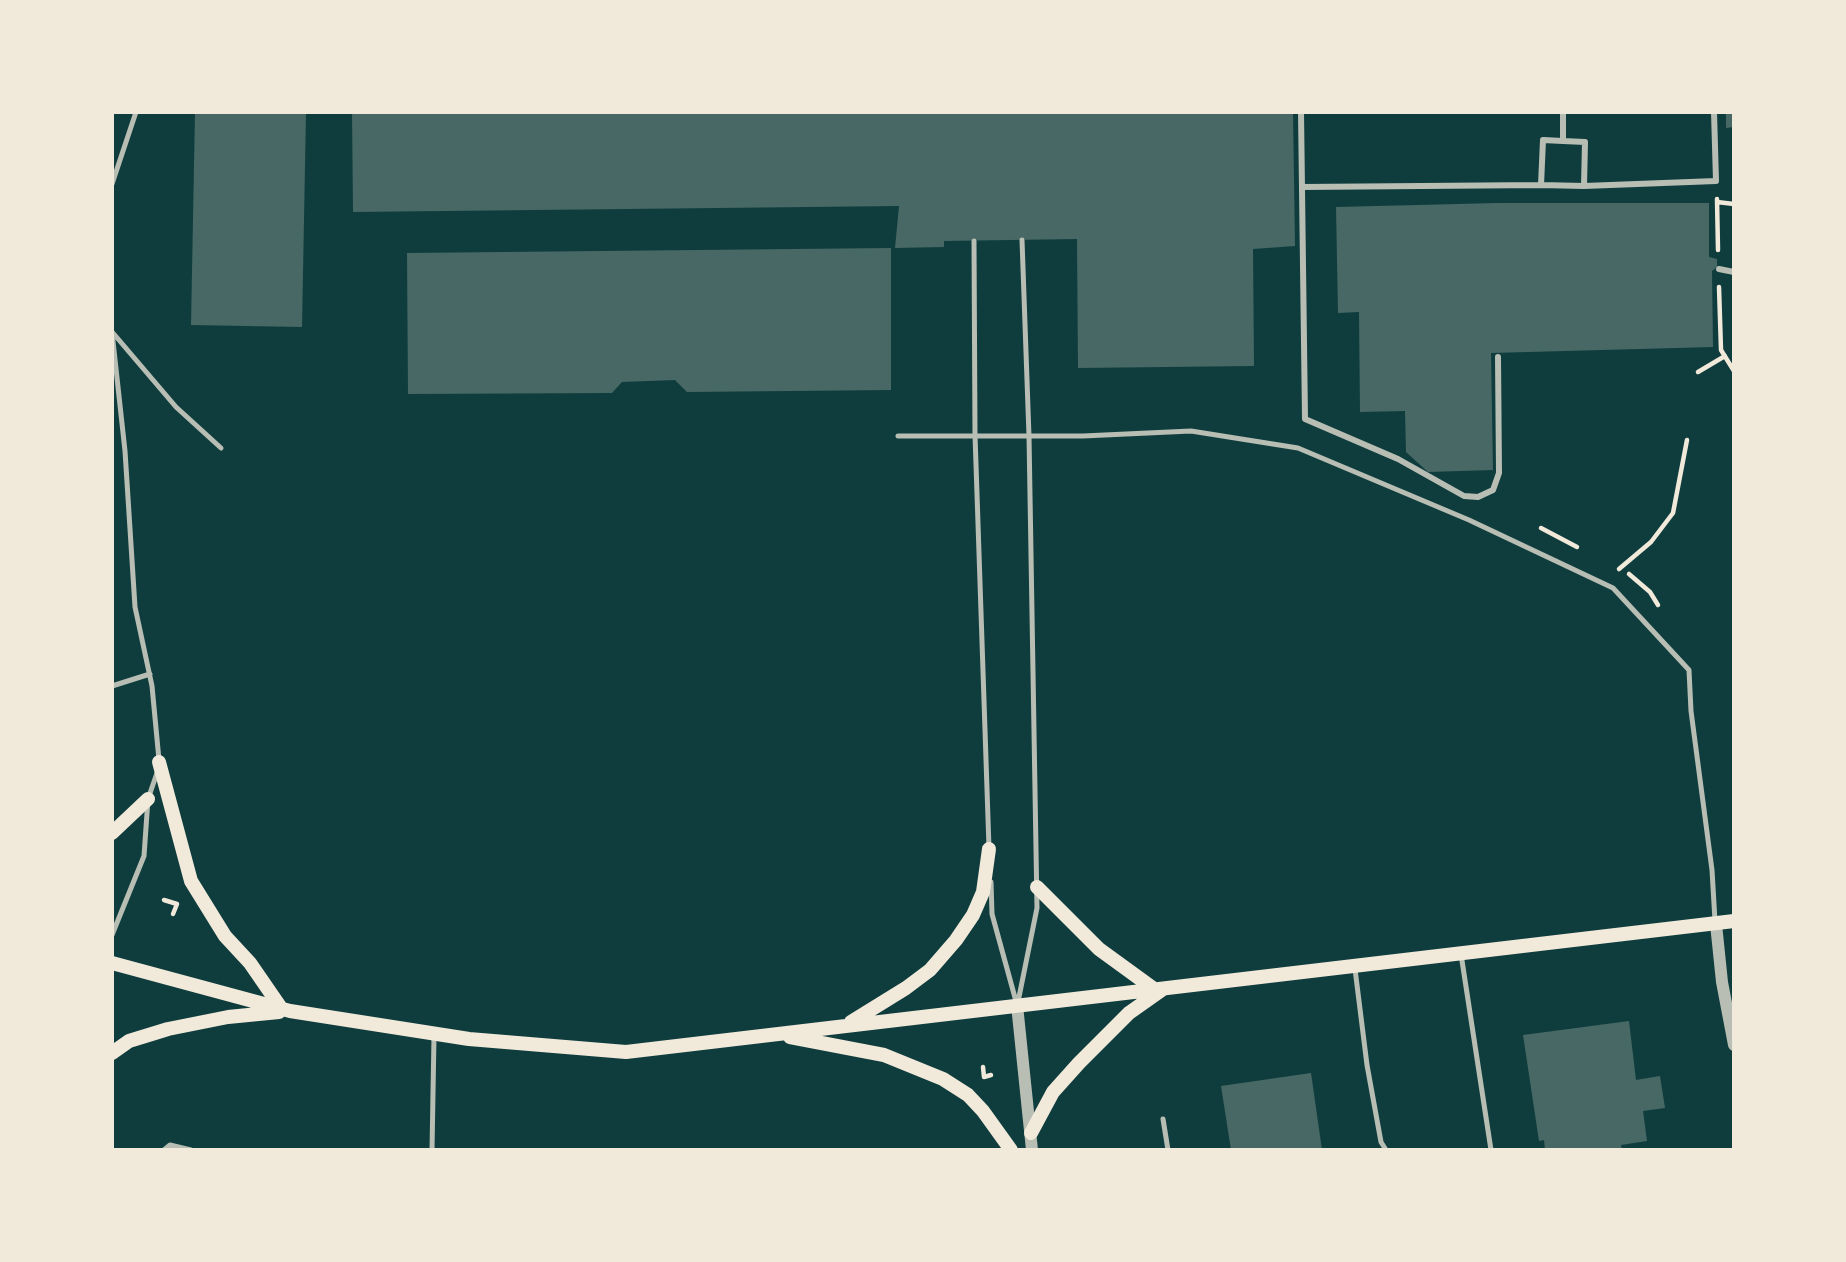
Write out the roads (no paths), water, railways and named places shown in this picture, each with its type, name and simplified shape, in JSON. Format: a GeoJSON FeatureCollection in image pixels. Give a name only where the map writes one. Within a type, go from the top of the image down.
{"type":"FeatureCollection","features":[{"type":"Feature","properties":{"kind":"main road"},"geometry":{"type":"LineString","coordinates":[[159,762],[191,881],[225,936],[250,963],[285,1010]]}},
{"type":"Feature","properties":{"kind":"main road"},"geometry":{"type":"LineString","coordinates":[[112,832],[148,799]]}},
{"type":"Feature","properties":{"kind":"main road"},"geometry":{"type":"LineString","coordinates":[[844,1026],[930,970],[956,940],[973,915],[983,892],[989,849]]}},
{"type":"Feature","properties":{"kind":"main road"},"geometry":{"type":"LineString","coordinates":[[1037,887],[1099,949],[1160,988]]}},
{"type":"Feature","properties":{"kind":"main road"},"geometry":{"type":"LineString","coordinates":[[112,963],[285,1010],[469,1039],[626,1052],[1734,921]]}},
{"type":"Feature","properties":{"kind":"main road"},"geometry":{"type":"LineString","coordinates":[[1031,1133],[1053,1092],[1129,1013],[1160,988]]}},
{"type":"Feature","properties":{"kind":"main road"},"geometry":{"type":"LineString","coordinates":[[112,1053],[130,1041],[168,1029],[228,1017],[285,1010]]}},
{"type":"Feature","properties":{"kind":"main road"},"geometry":{"type":"LineString","coordinates":[[778,1035],[884,1055],[943,1079],[968,1095],[1011,1150]]}},
{"type":"Feature","properties":{"kind":"street"},"geometry":{"type":"LineString","coordinates":[[1301,112],[1305,419],[1398,459],[1464,496],[1478,497],[1493,490],[1499,473],[1498,357]]}},
{"type":"Feature","properties":{"kind":"street"},"geometry":{"type":"LineString","coordinates":[[1563,112],[1563,141]]}},
{"type":"Feature","properties":{"kind":"street"},"geometry":{"type":"LineString","coordinates":[[1302,187],[1584,186],[1716,181],[1714,112]]}},
{"type":"Feature","properties":{"kind":"street"},"geometry":{"type":"LineString","coordinates":[[1541,185],[1543,141],[1563,141],[1585,142],[1584,186]]}},
{"type":"Feature","properties":{"kind":"street"},"geometry":{"type":"LineString","coordinates":[[1719,269],[1734,272]]}},
{"type":"Feature","properties":{"kind":"street"},"geometry":{"type":"LineString","coordinates":[[1716,924],[1721,982],[1734,1045]]}},
{"type":"Feature","properties":{"kind":"street"},"geometry":{"type":"LineString","coordinates":[[1017,1005],[1032,1150]]}},
{"type":"Feature","properties":{"kind":"lane"},"geometry":{"type":"LineString","coordinates":[[112,184],[136,112]]}},
{"type":"Feature","properties":{"kind":"lane"},"geometry":{"type":"LineString","coordinates":[[1017,1005],[1037,908],[1029,436],[1022,240]]}},
{"type":"Feature","properties":{"kind":"lane"},"geometry":{"type":"LineString","coordinates":[[974,241],[975,435],[992,914],[1017,1005]]}},
{"type":"Feature","properties":{"kind":"lane"},"geometry":{"type":"LineString","coordinates":[[112,332],[176,407],[221,447]]}},
{"type":"Feature","properties":{"kind":"lane"},"geometry":{"type":"LineString","coordinates":[[112,332],[125,451],[135,607],[150,674],[159,762],[148,799],[144,856],[112,935]]}},
{"type":"Feature","properties":{"kind":"lane"},"geometry":{"type":"LineString","coordinates":[[898,436],[1191,432],[1298,448],[1469,520],[1613,588],[1689,670],[1691,711],[1712,870],[1716,924]]}},
{"type":"Feature","properties":{"kind":"lane"},"geometry":{"type":"LineString","coordinates":[[112,686],[150,674]]}},
{"type":"Feature","properties":{"kind":"lane"},"geometry":{"type":"LineString","coordinates":[[1461,954],[1491,1150]]}},
{"type":"Feature","properties":{"kind":"lane"},"geometry":{"type":"LineString","coordinates":[[1355,965],[1367,1065],[1381,1142],[1386,1150]]}},
{"type":"Feature","properties":{"kind":"lane"},"geometry":{"type":"LineString","coordinates":[[432,1150],[434,1033]]}},
{"type":"Feature","properties":{"kind":"lane"},"geometry":{"type":"LineString","coordinates":[[1163,1119],[1168,1150]]}},
{"type":"Feature","properties":{"kind":"lane"},"geometry":{"type":"LineString","coordinates":[[164,1150],[170,1145],[191,1150]]}}]}
